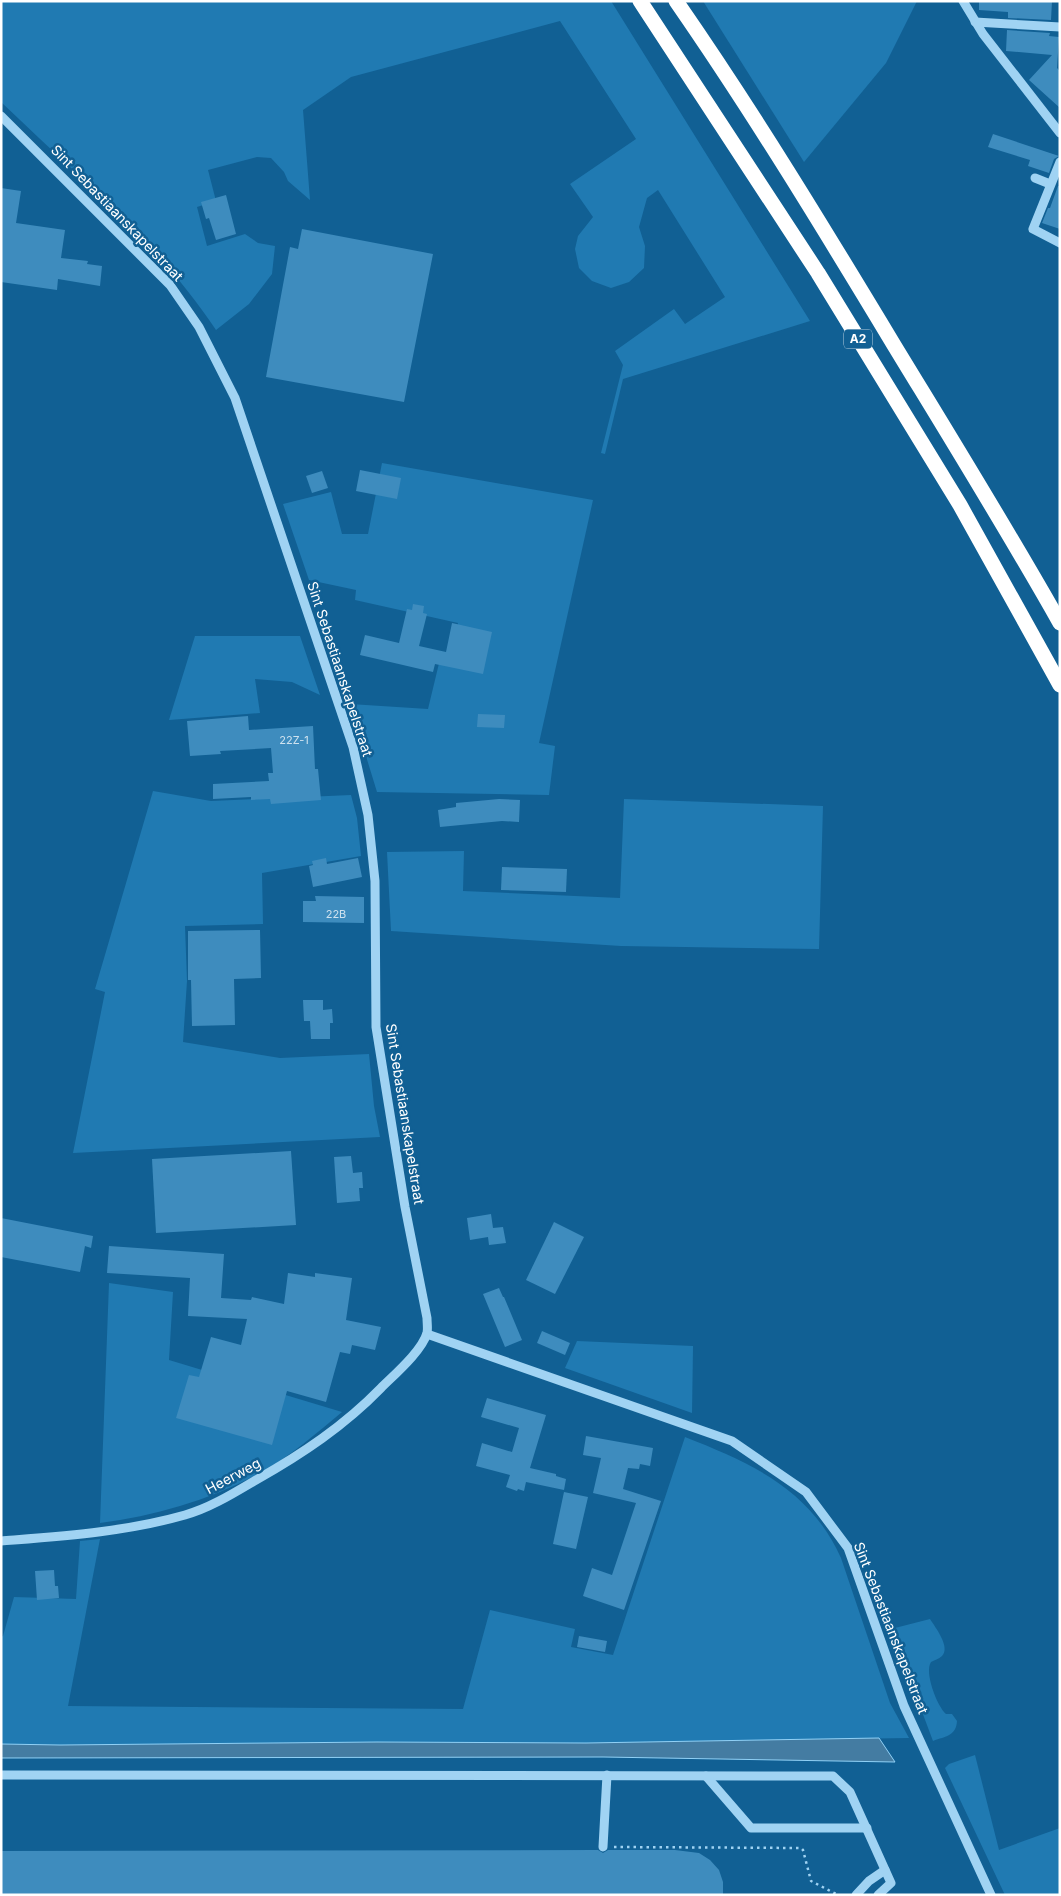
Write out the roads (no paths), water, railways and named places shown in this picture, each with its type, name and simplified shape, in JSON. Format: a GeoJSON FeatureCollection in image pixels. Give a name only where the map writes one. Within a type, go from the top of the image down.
{"type":"FeatureCollection","features":[{"type":"Feature","properties":{"kind":"highway","name":"A2"},"geometry":{"type":"LineString","coordinates":[[640,1],[740,152],[838,306],[960,505],[1060,685]]}},
{"type":"Feature","properties":{"kind":"highway","name":"A2"},"geometry":{"type":"LineString","coordinates":[[676,1],[841,256],[983,491],[1060,624]]}},
{"type":"Feature","properties":{"kind":"street"},"geometry":{"type":"LineString","coordinates":[[963,1],[975,22],[1060,133]]}},
{"type":"Feature","properties":{"kind":"street"},"geometry":{"type":"LineString","coordinates":[[975,22],[1060,27]]}},
{"type":"Feature","properties":{"kind":"street","name":"Sint Sebastiaanskapelstraat"},"geometry":{"type":"LineString","coordinates":[[1,116],[170,285],[200,327],[235,398],[353,747],[368,815],[375,881],[376,1027],[405,1207],[427,1318],[427,1334],[732,1441],[806,1492],[848,1548],[904,1706],[991,1895]]}},
{"type":"Feature","properties":{"kind":"street"},"geometry":{"type":"LineString","coordinates":[[1060,162],[1033,229],[1060,242]]}},
{"type":"Feature","properties":{"kind":"street"},"geometry":{"type":"LineString","coordinates":[[1035,178],[1050,184]]}},
{"type":"Feature","properties":{"kind":"street","name":"Heerweg"},"geometry":{"type":"LineString","coordinates":[[1,1541],[133,1528],[187,1514],[233,1494],[298,1456],[329,1435],[359,1410],[411,1357],[427,1334]]}},
{"type":"Feature","properties":{"kind":"street"},"geometry":{"type":"LineString","coordinates":[[1,1775],[833,1776],[850,1792],[891,1883],[878,1895]]}},
{"type":"Feature","properties":{"kind":"street"},"geometry":{"type":"LineString","coordinates":[[604,1847],[606,1775]]}},
{"type":"Feature","properties":{"kind":"street"},"geometry":{"type":"LineString","coordinates":[[706,1776],[750,1828],[867,1828]]}},
{"type":"Feature","properties":{"kind":"street"},"geometry":{"type":"LineString","coordinates":[[856,1895],[869,1881],[885,1870]]}}]}
